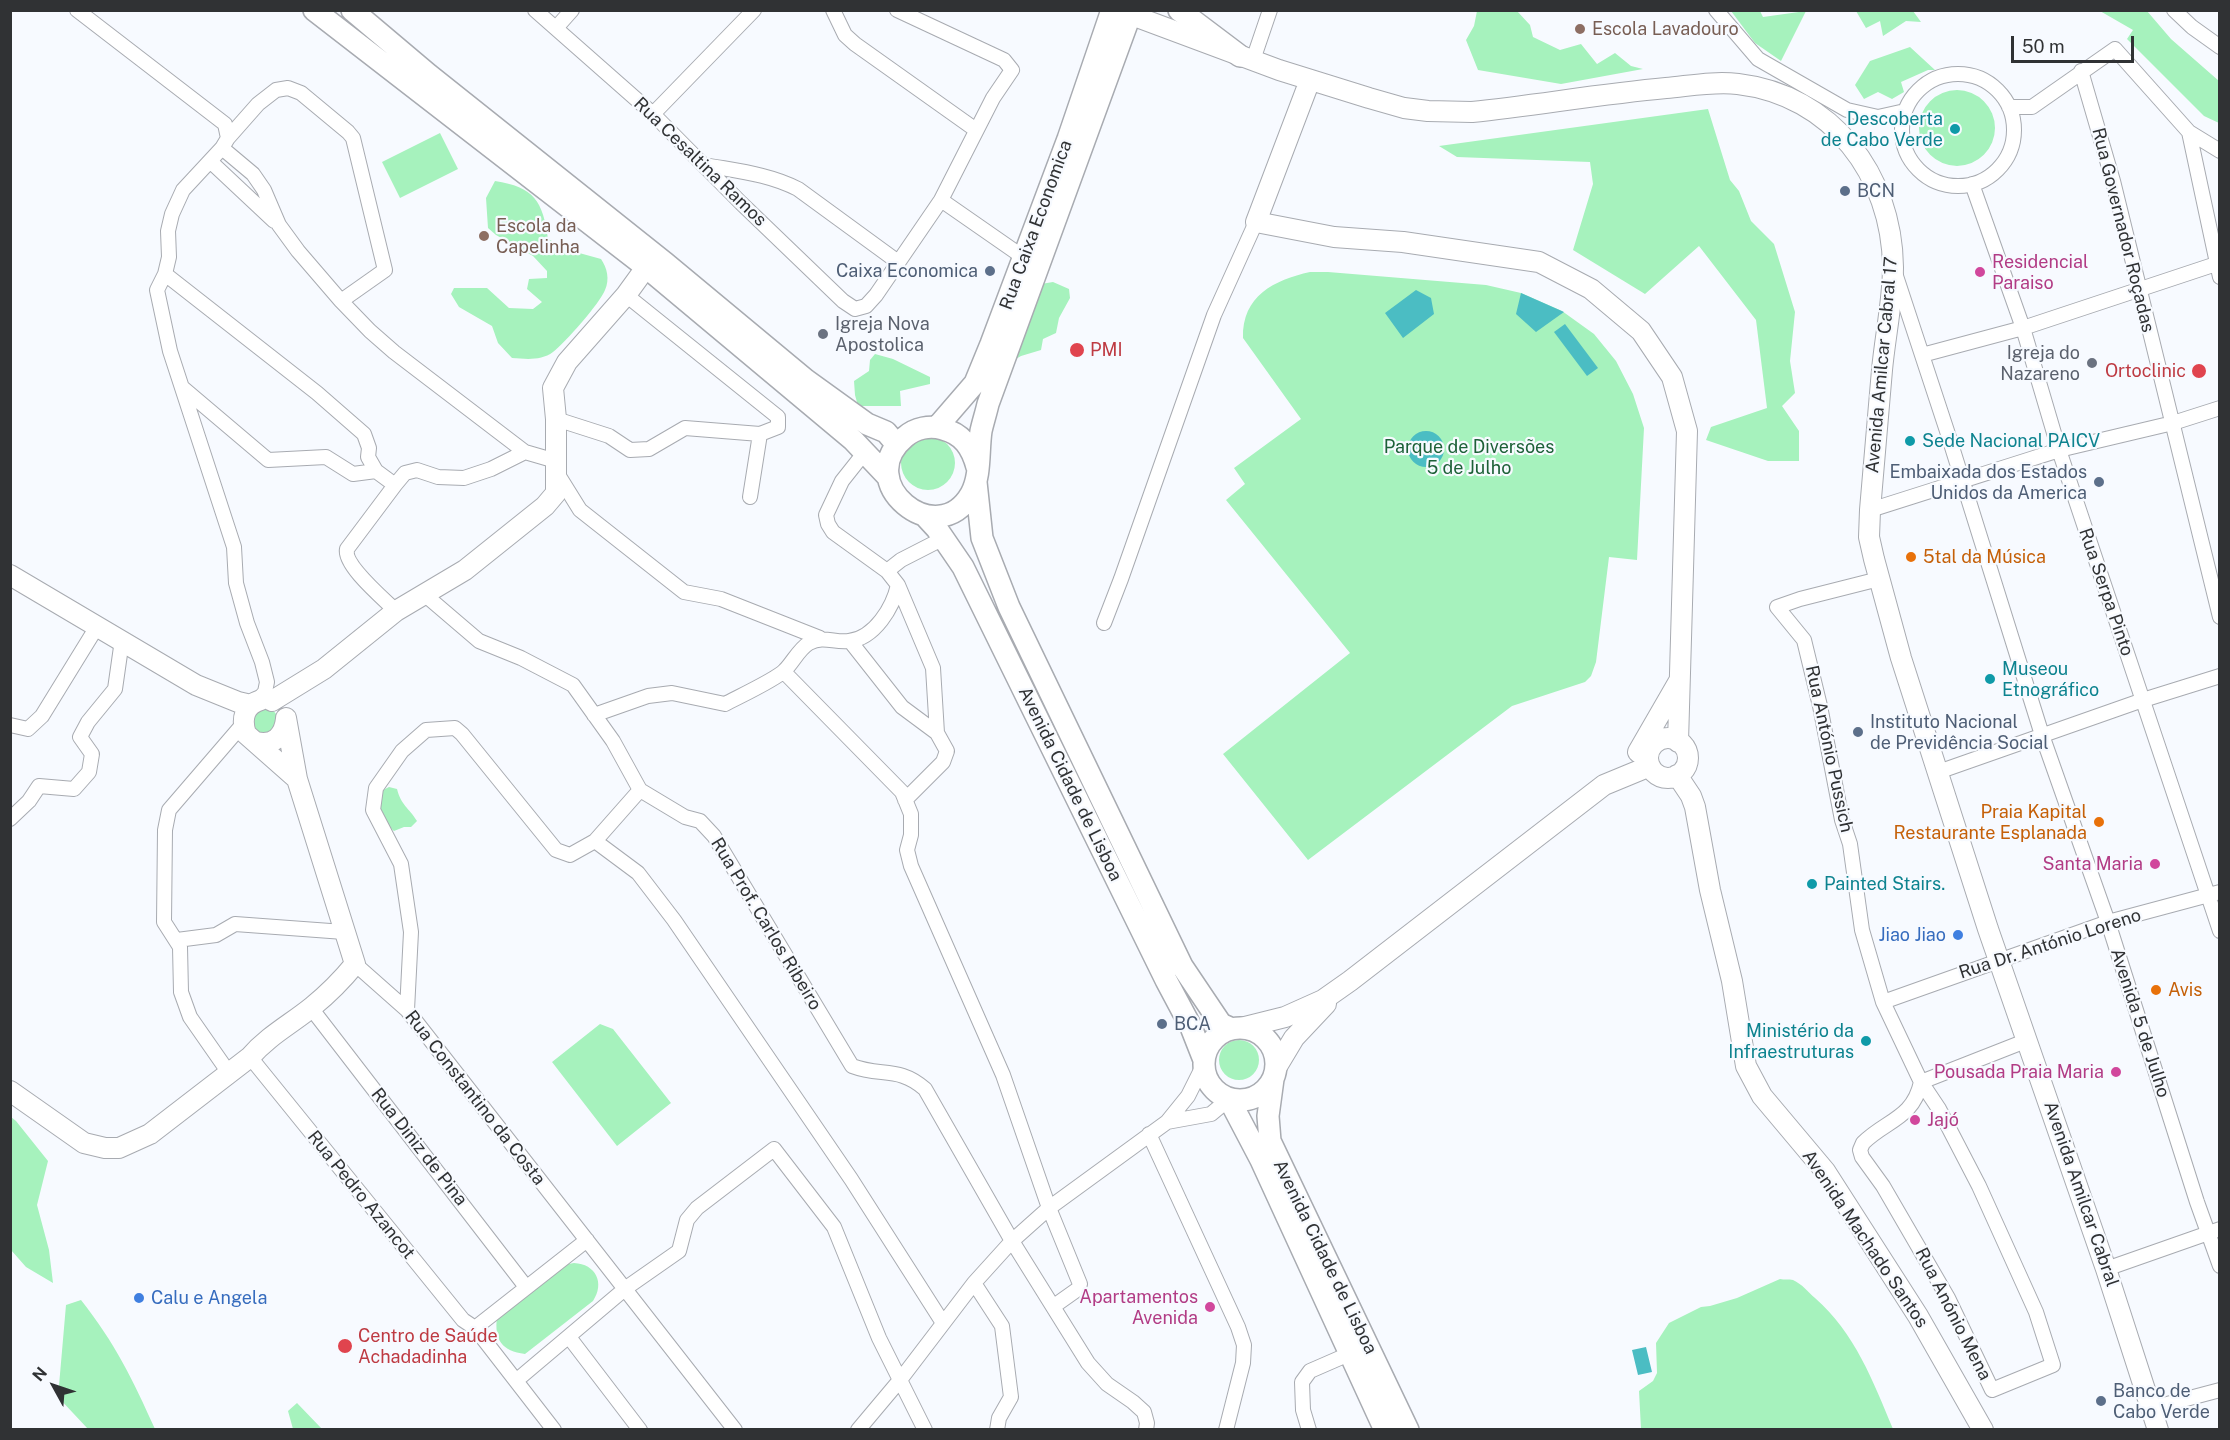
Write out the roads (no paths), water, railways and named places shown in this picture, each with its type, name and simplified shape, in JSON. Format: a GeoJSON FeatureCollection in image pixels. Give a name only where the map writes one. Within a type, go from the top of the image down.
{"type":"FeatureCollection","features":[{"type":"Feature","properties":{"kind":"main road"},"geometry":{"type":"LineString","coordinates":[[314,10],[651,261],[806,380],[867,424],[886,432],[897,445]]}},
{"type":"Feature","properties":{"kind":"main road"},"geometry":{"type":"LineString","coordinates":[[352,10],[651,261],[865,452],[888,477],[897,498],[914,512],[925,516],[938,516],[951,512],[971,494],[977,474],[981,430],[988,404],[1123,11]]}},
{"type":"Feature","properties":{"kind":"main road"},"geometry":{"type":"LineString","coordinates":[[1179,10],[1246,58]]}},
{"type":"Feature","properties":{"kind":"main road","name":"Rua Caixa Economica"},"geometry":{"type":"LineString","coordinates":[[937,427],[975,383],[1068,139],[1123,11]]}},
{"type":"Feature","properties":{"kind":"main road"},"geometry":{"type":"LineString","coordinates":[[888,477],[891,454],[897,445],[919,429],[937,427],[952,431],[964,440],[973,452],[977,474]]}},
{"type":"Feature","properties":{"kind":"main road","name":"Avenida Cidade de Lisboa"},"geometry":{"type":"LineString","coordinates":[[977,474],[982,538],[1009,607],[1182,966],[1221,1024],[1237,1028]]}},
{"type":"Feature","properties":{"kind":"main road","name":"Avenida Cidade de Lisboa"},"geometry":{"type":"LineString","coordinates":[[925,516],[944,538],[963,567],[1191,1027],[1204,1063]]}},
{"type":"Feature","properties":{"kind":"main road"},"geometry":{"type":"LineString","coordinates":[[1237,1028],[1253,1030],[1263,1036],[1271,1045],[1275,1056],[1274,1073],[1259,1095],[1250,1099],[1229,1099],[1216,1092],[1207,1081],[1204,1063],[1208,1046],[1219,1035],[1237,1028]]}},
{"type":"Feature","properties":{"kind":"main road","name":"Avenida Cidade de Lisboa"},"geometry":{"type":"LineString","coordinates":[[1274,1073],[1268,1116],[1270,1141],[1408,1430]]}},
{"type":"Feature","properties":{"kind":"main road","name":"Avenida Cidade de Lisboa"},"geometry":{"type":"LineString","coordinates":[[1229,1099],[1258,1154],[1385,1430]]}},
{"type":"Feature","properties":{"kind":"street"},"geometry":{"type":"LineString","coordinates":[[77,10],[225,124],[225,143],[264,190],[279,225]]}},
{"type":"Feature","properties":{"kind":"street","name":"Rua Cesaltina Ramos"},"geometry":{"type":"LineString","coordinates":[[535,10],[653,114],[741,203],[855,309],[866,306],[888,279],[898,262]]}},
{"type":"Feature","properties":{"kind":"street"},"geometry":{"type":"LineString","coordinates":[[556,28],[572,10]]}},
{"type":"Feature","properties":{"kind":"street"},"geometry":{"type":"LineString","coordinates":[[653,114],[754,10]]}},
{"type":"Feature","properties":{"kind":"street"},"geometry":{"type":"LineString","coordinates":[[833,10],[845,35],[855,44],[976,130]]}},
{"type":"Feature","properties":{"kind":"street"},"geometry":{"type":"LineString","coordinates":[[705,165],[783,181],[798,189],[898,262],[941,200],[993,98],[1012,70],[1004,60],[897,10]]}},
{"type":"Feature","properties":{"kind":"street"},"geometry":{"type":"LineString","coordinates":[[1246,58],[1270,10]]}},
{"type":"Feature","properties":{"kind":"street"},"geometry":{"type":"LineString","coordinates":[[1716,10],[1758,59],[1846,110],[1878,117],[1905,111]]}},
{"type":"Feature","properties":{"kind":"street"},"geometry":{"type":"LineString","coordinates":[[2174,10],[2220,47]]}},
{"type":"Feature","properties":{"kind":"street"},"geometry":{"type":"LineString","coordinates":[[1104,623],[1214,315],[1256,222],[1310,80],[1123,11]]}},
{"type":"Feature","properties":{"kind":"street"},"geometry":{"type":"LineString","coordinates":[[2009,107],[2032,107],[2115,49],[2189,132],[2220,151]]}},
{"type":"Feature","properties":{"kind":"street","name":"Rua Governador Roçadas"},"geometry":{"type":"LineString","coordinates":[[2081,71],[2113,181],[2220,617]]}},
{"type":"Feature","properties":{"kind":"street"},"geometry":{"type":"LineString","coordinates":[[1956,73],[1975,76],[1992,85],[2009,107],[2013,135],[2008,154],[1997,170],[1972,184],[1944,184],[1927,177],[1914,165],[1906,151],[1902,135],[1905,111],[1914,94],[1937,77],[1956,73]]}},
{"type":"Feature","properties":{"kind":"street","name":"Avenida Amilcar Cabral 17"},"geometry":{"type":"LineString","coordinates":[[1310,80],[1404,108],[1448,112],[1523,106],[1643,90],[1737,83],[1778,93],[1800,103],[1821,116],[1851,144],[1865,163],[1884,214],[1893,267],[1869,537],[1893,634],[1999,960]]}},
{"type":"Feature","properties":{"kind":"street"},"geometry":{"type":"LineString","coordinates":[[260,703],[267,682],[236,583],[234,547],[170,351],[157,291],[165,274],[169,257],[168,231],[172,214],[183,190],[258,104],[276,90],[288,88],[301,93],[353,138],[385,270],[341,301]]}},
{"type":"Feature","properties":{"kind":"street"},"geometry":{"type":"LineString","coordinates":[[1922,355],[2023,328],[2138,290],[2218,271],[2189,132]]}},
{"type":"Feature","properties":{"kind":"street"},"geometry":{"type":"LineString","coordinates":[[210,161],[279,225],[341,301],[394,352],[525,452],[557,467],[580,510],[684,592],[721,599],[820,638],[850,641],[868,633],[882,618],[894,601],[898,585]]}},
{"type":"Feature","properties":{"kind":"street","name":"Rua Serpa Pinto"},"geometry":{"type":"LineString","coordinates":[[1972,184],[2023,328],[2059,450],[2143,700],[2214,894],[2220,931]]}},
{"type":"Feature","properties":{"kind":"street"},"geometry":{"type":"LineString","coordinates":[[941,200],[1023,257]]}},
{"type":"Feature","properties":{"kind":"street"},"geometry":{"type":"LineString","coordinates":[[1256,222],[1334,237],[1403,242],[1539,262],[1591,289],[1641,331],[1672,377],[1687,430],[1678,742]]}},
{"type":"Feature","properties":{"kind":"street"},"geometry":{"type":"LineString","coordinates":[[297,779],[246,734],[243,717],[260,703],[324,669],[396,611],[465,570],[545,506],[556,493],[554,388],[567,362],[626,295],[651,261]]}},
{"type":"Feature","properties":{"kind":"street","name":"Avenida 5 de Julho"},"geometry":{"type":"LineString","coordinates":[[1893,267],[2042,735],[2214,1231],[2220,1266]]}},
{"type":"Feature","properties":{"kind":"street"},"geometry":{"type":"LineString","coordinates":[[165,274],[317,393],[364,434],[369,448],[368,457],[376,471],[395,485]]}},
{"type":"Feature","properties":{"kind":"street"},"geometry":{"type":"LineString","coordinates":[[556,419],[609,436],[630,450],[649,449],[685,428],[760,434],[778,427],[778,417],[626,295]]}},
{"type":"Feature","properties":{"kind":"street"},"geometry":{"type":"LineString","coordinates":[[183,388],[268,460],[326,457],[353,474],[376,471]]}},
{"type":"Feature","properties":{"kind":"street"},"geometry":{"type":"LineString","coordinates":[[1870,510],[2059,450],[2173,423],[2220,408]]}},
{"type":"Feature","properties":{"kind":"street"},"geometry":{"type":"LineString","coordinates":[[750,497],[760,434]]}},
{"type":"Feature","properties":{"kind":"street"},"geometry":{"type":"LineString","coordinates":[[396,611],[350,565],[345,555],[347,549],[395,485],[405,473],[417,470],[438,477],[464,478],[491,470],[525,452]]}},
{"type":"Feature","properties":{"kind":"street"},"geometry":{"type":"LineString","coordinates":[[865,452],[842,481],[826,515],[828,524],[833,532],[888,571],[898,585],[933,668],[937,733]]}},
{"type":"Feature","properties":{"kind":"street"},"geometry":{"type":"LineString","coordinates":[[888,571],[901,560],[944,538]]}},
{"type":"Feature","properties":{"kind":"street"},"geometry":{"type":"LineString","coordinates":[[10,575],[196,685],[243,724]]}},
{"type":"Feature","properties":{"kind":"street","name":"Rua António Pussich"},"geometry":{"type":"LineString","coordinates":[[1879,579],[1777,607],[1804,640],[1820,706],[1842,820],[1850,843],[1862,930],[1883,1002]]}},
{"type":"Feature","properties":{"kind":"street"},"geometry":{"type":"LineString","coordinates":[[407,1010],[411,932],[401,864],[373,810],[376,788],[402,751],[426,730],[455,728],[556,850],[570,855],[595,841],[640,790],[613,741],[573,684],[521,658],[479,641],[424,594]]}},
{"type":"Feature","properties":{"kind":"street"},"geometry":{"type":"LineString","coordinates":[[10,725],[28,729],[42,716],[98,625]]}},
{"type":"Feature","properties":{"kind":"street"},"geometry":{"type":"LineString","coordinates":[[594,715],[648,696],[672,693],[725,704],[784,672],[807,644],[820,638]]}},
{"type":"Feature","properties":{"kind":"street"},"geometry":{"type":"LineString","coordinates":[[10,819],[29,801],[39,786],[74,789],[89,772],[92,754],[80,737],[88,722],[115,689],[122,640]]}},
{"type":"Feature","properties":{"kind":"street"},"geometry":{"type":"LineString","coordinates":[[850,641],[902,707],[937,733],[947,751],[943,762],[906,800]]}},
{"type":"Feature","properties":{"kind":"street"},"geometry":{"type":"LineString","coordinates":[[256,742],[263,744],[276,740],[285,730],[286,718],[324,669]]}},
{"type":"Feature","properties":{"kind":"street"},"geometry":{"type":"LineString","coordinates":[[784,672],[902,792],[906,800],[911,814],[911,835],[907,850],[911,866],[1003,1074],[1049,1208],[1080,1284],[1078,1289],[1054,1305]]}},
{"type":"Feature","properties":{"kind":"street"},"geometry":{"type":"LineString","coordinates":[[1938,772],[2143,700],[2220,676]]}},
{"type":"Feature","properties":{"kind":"street"},"geometry":{"type":"LineString","coordinates":[[1619,778],[1680,679]]}},
{"type":"Feature","properties":{"kind":"street"},"geometry":{"type":"LineString","coordinates":[[10,1090],[84,1143],[105,1148],[119,1148],[150,1134],[250,1057],[261,1043],[311,1008],[341,981],[355,964],[297,779],[286,718],[282,708],[196,685]]}},
{"type":"Feature","properties":{"kind":"street"},"geometry":{"type":"LineString","coordinates":[[229,1073],[190,1017],[181,992],[180,947],[164,922],[165,830],[169,810],[243,724]]}},
{"type":"Feature","properties":{"kind":"street"},"geometry":{"type":"LineString","coordinates":[[1670,739],[1678,742],[1685,748],[1687,760],[1682,771],[1672,777],[1661,777],[1652,771],[1649,753],[1657,742],[1670,739]]}},
{"type":"Feature","properties":{"kind":"street"},"geometry":{"type":"LineString","coordinates":[[1237,1028],[1285,1017],[1323,1000],[1604,785],[1650,766]]}},
{"type":"Feature","properties":{"kind":"street","name":"Avenida Machado Santos"},"geometry":{"type":"LineString","coordinates":[[1677,775],[1685,784],[1695,807],[1746,1066],[1762,1096],[1825,1171],[1918,1316],[1983,1430]]}},
{"type":"Feature","properties":{"kind":"street","name":"Rua Prof. Carlos Ribeiro"},"geometry":{"type":"LineString","coordinates":[[640,790],[685,817],[700,821],[714,836],[852,1066],[864,1070],[905,1075],[925,1089],[1012,1241],[1054,1305],[1088,1363],[1107,1384],[1144,1412],[1146,1430]]}},
{"type":"Feature","properties":{"kind":"street"},"geometry":{"type":"LineString","coordinates":[[595,841],[638,873],[674,920],[851,1179],[943,1323]]}},
{"type":"Feature","properties":{"kind":"street","name":"Rua Dr. António Loreno"},"geometry":{"type":"LineString","coordinates":[[1883,1002],[2108,922],[2214,894]]}},
{"type":"Feature","properties":{"kind":"street"},"geometry":{"type":"LineString","coordinates":[[177,940],[216,935],[235,924],[344,932]]}},
{"type":"Feature","properties":{"kind":"street","name":"Avenida Amilcar Cabral"},"geometry":{"type":"LineString","coordinates":[[1999,960],[2106,1269],[2158,1430]]}},
{"type":"Feature","properties":{"kind":"street","name":"Rua Constantino da Costa"},"geometry":{"type":"LineString","coordinates":[[355,964],[407,1010],[735,1430]]}},
{"type":"Feature","properties":{"kind":"street"},"geometry":{"type":"LineString","coordinates":[[1274,1073],[1283,1053],[1305,1024],[1350,981]]}},
{"type":"Feature","properties":{"kind":"street","name":"Rua Anónio Mena"},"geometry":{"type":"LineString","coordinates":[[1883,1002],[1921,1082],[1939,1109],[1989,1206],[2036,1312],[2053,1365],[1992,1390],[1948,1298],[1883,1186],[1862,1157],[1860,1150],[1863,1143],[1913,1105],[1921,1082]]}},
{"type":"Feature","properties":{"kind":"street","name":"Rua Diniz de Pina"},"geometry":{"type":"LineString","coordinates":[[311,1008],[526,1287]]}},
{"type":"Feature","properties":{"kind":"street"},"geometry":{"type":"LineString","coordinates":[[1921,1082],[2028,1040]]}},
{"type":"Feature","properties":{"kind":"street","name":"Rua Pedro Azancot"},"geometry":{"type":"LineString","coordinates":[[250,1057],[463,1320],[475,1328],[554,1430]]}},
{"type":"Feature","properties":{"kind":"street"},"geometry":{"type":"LineString","coordinates":[[858,1430],[900,1380],[974,1283],[1012,1241],[1049,1208],[1167,1122],[1192,1090],[1204,1063]]}},
{"type":"Feature","properties":{"kind":"street"},"geometry":{"type":"LineString","coordinates":[[1167,1122],[1211,1114],[1229,1099]]}},
{"type":"Feature","properties":{"kind":"street"},"geometry":{"type":"LineString","coordinates":[[1149,1134],[1238,1327],[1244,1346],[1243,1363],[1226,1430]]}},
{"type":"Feature","properties":{"kind":"street"},"geometry":{"type":"LineString","coordinates":[[517,1380],[626,1288],[679,1251],[687,1220],[697,1208],[774,1149],[834,1227],[879,1338],[925,1430]]}},
{"type":"Feature","properties":{"kind":"street"},"geometry":{"type":"LineString","coordinates":[[2106,1269],[2214,1231]]}},
{"type":"Feature","properties":{"kind":"street"},"geometry":{"type":"LineString","coordinates":[[475,1328],[587,1240]]}},
{"type":"Feature","properties":{"kind":"street"},"geometry":{"type":"LineString","coordinates":[[974,1283],[1002,1326],[1011,1397],[999,1418],[997,1430]]}},
{"type":"Feature","properties":{"kind":"street"},"geometry":{"type":"LineString","coordinates":[[569,1336],[640,1430]]}},
{"type":"Feature","properties":{"kind":"street"},"geometry":{"type":"LineString","coordinates":[[1309,1430],[1303,1410],[1302,1382],[1311,1371],[1349,1354]]}},
{"type":"Feature","properties":{"kind":"street"},"geometry":{"type":"LineString","coordinates":[[2152,1408],[2220,1390]]}},
{"type":"Feature","properties":{"kind":"water"},"geometry":{"type":"Polygon","coordinates":[[[1416,290],[1431,298],[1434,314],[1403,338],[1385,313],[1416,290]]]}},
{"type":"Feature","properties":{"kind":"water"},"geometry":{"type":"Polygon","coordinates":[[[1521,293],[1564,312],[1536,332],[1516,314],[1521,293]]]}},
{"type":"Feature","properties":{"kind":"water"},"geometry":{"type":"Polygon","coordinates":[[[1565,324],[1598,368],[1587,376],[1554,332],[1565,324]]]}},
{"type":"Feature","properties":{"kind":"water"},"geometry":{"type":"Polygon","coordinates":[[[1426,431],[1439,436],[1444,449],[1439,462],[1426,467],[1413,462],[1408,449],[1413,436],[1426,431]]]}},
{"type":"Feature","properties":{"kind":"water"},"geometry":{"type":"Polygon","coordinates":[[[1646,1347],[1652,1372],[1638,1375],[1632,1350],[1646,1347]]]}},
{"type":"Feature","properties":{"kind":"place","name":"Escola Lavadouro"},"geometry":{"type":"Point","coordinates":[1580,29]}},
{"type":"Feature","properties":{"kind":"place","name":"Descoberta de Cabo Verde"},"geometry":{"type":"Point","coordinates":[1955,129]}},
{"type":"Feature","properties":{"kind":"place","name":"BCN"},"geometry":{"type":"Point","coordinates":[1845,191]}},
{"type":"Feature","properties":{"kind":"place","name":"Escola da Capelinha"},"geometry":{"type":"Point","coordinates":[484,236]}},
{"type":"Feature","properties":{"kind":"place","name":"Caixa Economica"},"geometry":{"type":"Point","coordinates":[990,271]}},
{"type":"Feature","properties":{"kind":"place","name":"Residencial Paraiso"},"geometry":{"type":"Point","coordinates":[1980,272]}},
{"type":"Feature","properties":{"kind":"place","name":"Igreja Nova Apostolica"},"geometry":{"type":"Point","coordinates":[823,334]}},
{"type":"Feature","properties":{"kind":"place","name":"PMI"},"geometry":{"type":"Point","coordinates":[1077,350]}},
{"type":"Feature","properties":{"kind":"place","name":"Igreja do Nazareno"},"geometry":{"type":"Point","coordinates":[2092,363]}},
{"type":"Feature","properties":{"kind":"place","name":"Ortoclinic"},"geometry":{"type":"Point","coordinates":[2199,371]}},
{"type":"Feature","properties":{"kind":"place","name":"Sede Nacional PAICV"},"geometry":{"type":"Point","coordinates":[1910,441]}},
{"type":"Feature","properties":{"kind":"place","name":"Embaixada dos Estados Unidos da America"},"geometry":{"type":"Point","coordinates":[2099,482]}},
{"type":"Feature","properties":{"kind":"place","name":"5tal da Música"},"geometry":{"type":"Point","coordinates":[1911,557]}},
{"type":"Feature","properties":{"kind":"place","name":"Museou Etnográfico"},"geometry":{"type":"Point","coordinates":[1990,679]}},
{"type":"Feature","properties":{"kind":"place","name":"Instituto Nacional de Previdência Social"},"geometry":{"type":"Point","coordinates":[1858,732]}},
{"type":"Feature","properties":{"kind":"place","name":"Praia Kapital Restaurante Esplanada"},"geometry":{"type":"Point","coordinates":[2099,822]}},
{"type":"Feature","properties":{"kind":"place","name":"Santa Maria"},"geometry":{"type":"Point","coordinates":[2155,864]}},
{"type":"Feature","properties":{"kind":"place","name":"Painted Stairs."},"geometry":{"type":"Point","coordinates":[1812,884]}},
{"type":"Feature","properties":{"kind":"place","name":"Jiao Jiao"},"geometry":{"type":"Point","coordinates":[1958,935]}},
{"type":"Feature","properties":{"kind":"place","name":"Avis"},"geometry":{"type":"Point","coordinates":[2156,990]}},
{"type":"Feature","properties":{"kind":"place","name":"BCA"},"geometry":{"type":"Point","coordinates":[1162,1024]}},
{"type":"Feature","properties":{"kind":"place","name":"Ministério da Infraestruturas"},"geometry":{"type":"Point","coordinates":[1866,1041]}},
{"type":"Feature","properties":{"kind":"place","name":"Pousada Praia Maria"},"geometry":{"type":"Point","coordinates":[2116,1072]}},
{"type":"Feature","properties":{"kind":"place","name":"Jajó"},"geometry":{"type":"Point","coordinates":[1915,1120]}},
{"type":"Feature","properties":{"kind":"place","name":"Calu e Angela"},"geometry":{"type":"Point","coordinates":[139,1298]}},
{"type":"Feature","properties":{"kind":"place","name":"Apartamentos Avenida"},"geometry":{"type":"Point","coordinates":[1210,1307]}},
{"type":"Feature","properties":{"kind":"place","name":"Centro de Saúde Achadadinha"},"geometry":{"type":"Point","coordinates":[345,1346]}},
{"type":"Feature","properties":{"kind":"place","name":"Banco de Cabo Verde"},"geometry":{"type":"Point","coordinates":[2101,1401]}},
{"type":"Feature","properties":{"kind":"park label","name":"Parque de Diversões 5 de Julho"},"geometry":{"type":"Point","coordinates":[1469,457]}}]}
